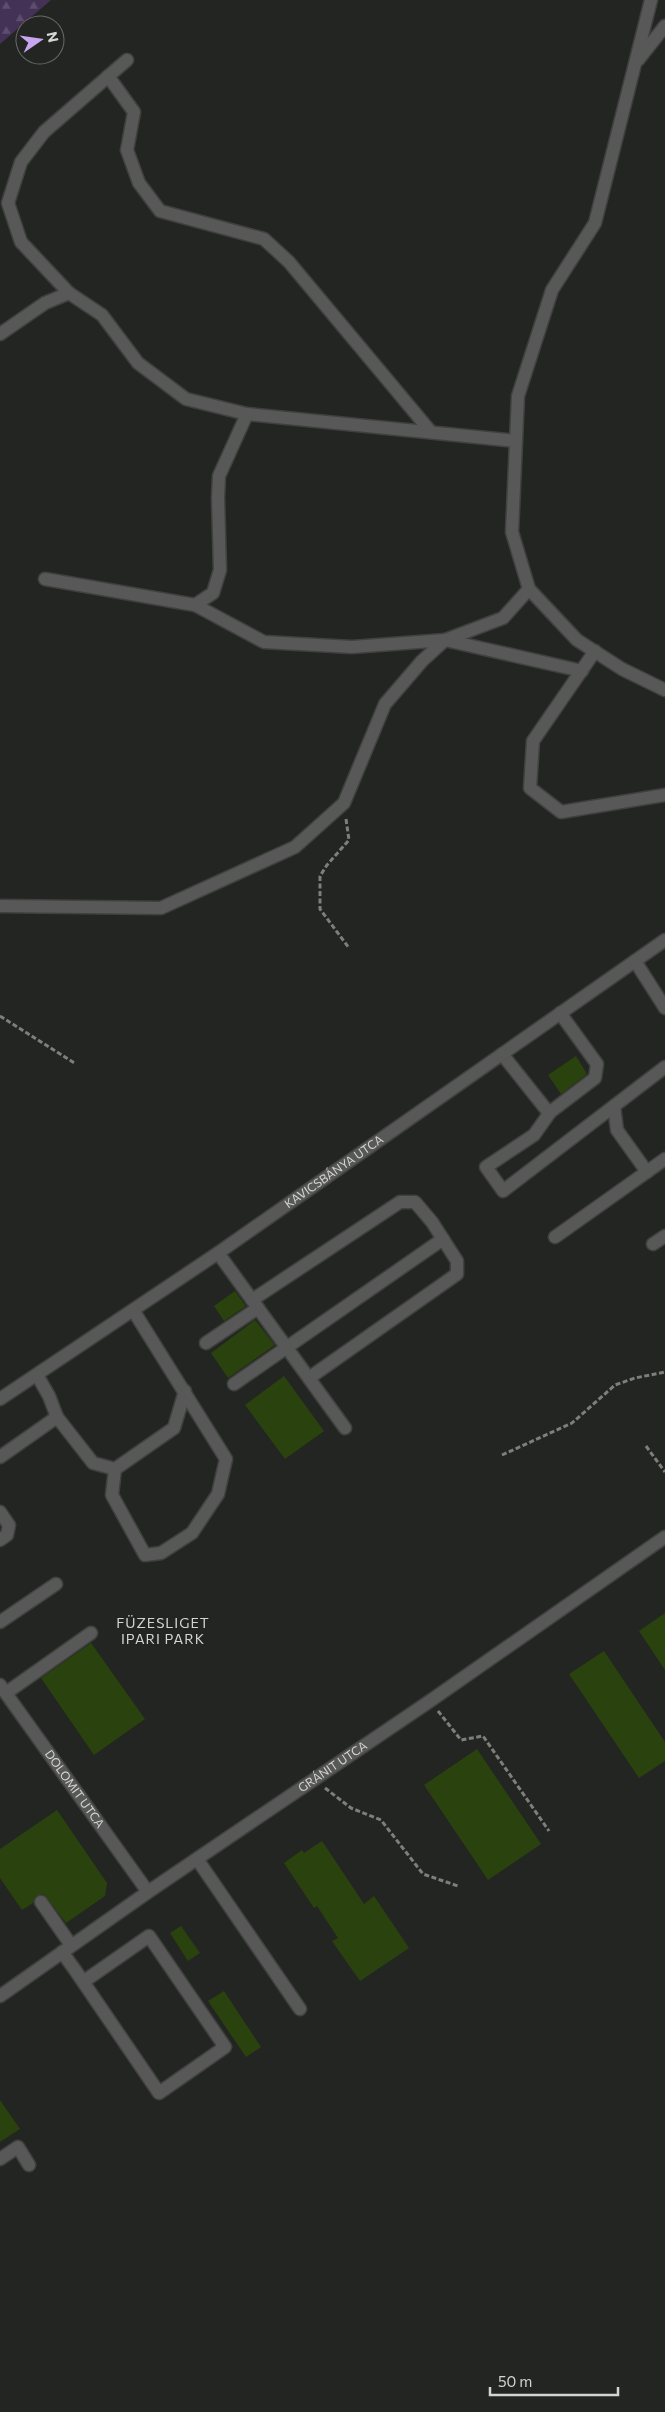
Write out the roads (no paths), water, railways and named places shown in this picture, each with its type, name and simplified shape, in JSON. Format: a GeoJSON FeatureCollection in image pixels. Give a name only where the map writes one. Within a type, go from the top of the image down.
{"type":"FeatureCollection","features":[{"type":"Feature","properties":{"kind":"street"},"geometry":{"type":"LineString","coordinates":[[651,0],[595,223],[552,290],[518,396],[512,532],[529,589],[577,640],[622,669],[665,690]]}},
{"type":"Feature","properties":{"kind":"street"},"geometry":{"type":"LineString","coordinates":[[635,64],[665,26]]}},
{"type":"Feature","properties":{"kind":"street"},"geometry":{"type":"LineString","coordinates":[[127,60],[44,132],[21,162],[8,203],[20,242],[69,293],[102,315],[138,363],[186,399],[247,414],[516,441]]}},
{"type":"Feature","properties":{"kind":"street"},"geometry":{"type":"LineString","coordinates":[[108,76],[134,112],[127,150],[139,183],[160,211],[264,239],[289,262],[431,432]]}},
{"type":"Feature","properties":{"kind":"street"},"geometry":{"type":"LineString","coordinates":[[0,334],[45,303],[69,293]]}},
{"type":"Feature","properties":{"kind":"street"},"geometry":{"type":"LineString","coordinates":[[195,605],[212,593],[220,570],[218,498],[220,476],[247,414]]}},
{"type":"Feature","properties":{"kind":"street"},"geometry":{"type":"LineString","coordinates":[[45,579],[195,605],[264,642],[352,647],[444,640],[503,618],[529,589]]}},
{"type":"Feature","properties":{"kind":"street"},"geometry":{"type":"LineString","coordinates":[[444,640],[582,670]]}},
{"type":"Feature","properties":{"kind":"street"},"geometry":{"type":"LineString","coordinates":[[0,906],[161,908],[296,847],[344,803],[385,704],[422,661],[444,640]]}},
{"type":"Feature","properties":{"kind":"street"},"geometry":{"type":"LineString","coordinates":[[595,652],[533,741],[530,788],[561,812],[665,795]]}},
{"type":"Feature","properties":{"kind":"street","name":"KAVICSBÁNYA UTCA"},"geometry":{"type":"LineString","coordinates":[[0,1399],[218,1253],[665,940]]}},
{"type":"Feature","properties":{"kind":"street"},"geometry":{"type":"LineString","coordinates":[[635,961],[665,1008]]}},
{"type":"Feature","properties":{"kind":"street"},"geometry":{"type":"LineString","coordinates":[[560,1013],[597,1064],[595,1078],[551,1111],[534,1135],[486,1167],[503,1191],[665,1068]]}},
{"type":"Feature","properties":{"kind":"street"},"geometry":{"type":"LineString","coordinates":[[502,1054],[548,1113],[551,1111]]}},
{"type":"Feature","properties":{"kind":"street"},"geometry":{"type":"LineString","coordinates":[[614,1106],[617,1130],[647,1172]]}},
{"type":"Feature","properties":{"kind":"street"},"geometry":{"type":"LineString","coordinates":[[555,1237],[665,1159]]}},
{"type":"Feature","properties":{"kind":"street"},"geometry":{"type":"LineString","coordinates":[[206,1343],[255,1304],[400,1202],[415,1202],[457,1261],[457,1274],[309,1378]]}},
{"type":"Feature","properties":{"kind":"street"},"geometry":{"type":"LineString","coordinates":[[653,1244],[665,1236]]}},
{"type":"Feature","properties":{"kind":"street"},"geometry":{"type":"LineString","coordinates":[[234,1384],[286,1346],[443,1239]]}},
{"type":"Feature","properties":{"kind":"street"},"geometry":{"type":"LineString","coordinates":[[218,1253],[345,1428]]}},
{"type":"Feature","properties":{"kind":"street"},"geometry":{"type":"LineString","coordinates":[[114,1469],[112,1495],[145,1555],[161,1553],[192,1534],[218,1494],[226,1459],[133,1310]]}},
{"type":"Feature","properties":{"kind":"street"},"geometry":{"type":"LineString","coordinates":[[36,1375],[49,1396],[57,1418],[93,1463],[114,1469]]}},
{"type":"Feature","properties":{"kind":"street"},"geometry":{"type":"LineString","coordinates":[[114,1469],[174,1428],[185,1392]]}},
{"type":"Feature","properties":{"kind":"street"},"geometry":{"type":"LineString","coordinates":[[0,1457],[57,1418]]}},
{"type":"Feature","properties":{"kind":"street"},"geometry":{"type":"LineString","coordinates":[[0,1512],[9,1525],[7,1535],[0,1540]]}},
{"type":"Feature","properties":{"kind":"street","name":"GRÁNIT UTCA"},"geometry":{"type":"LineString","coordinates":[[0,1996],[148,1892],[430,1701],[665,1537]]}},
{"type":"Feature","properties":{"kind":"street"},"geometry":{"type":"LineString","coordinates":[[0,1622],[56,1584]]}},
{"type":"Feature","properties":{"kind":"street"},"geometry":{"type":"LineString","coordinates":[[3,1689],[91,1633]]}},
{"type":"Feature","properties":{"kind":"street","name":"DOLOMIT UTCA"},"geometry":{"type":"LineString","coordinates":[[3,1689],[148,1892]]}},
{"type":"Feature","properties":{"kind":"street"},"geometry":{"type":"LineString","coordinates":[[197,1859],[300,2009]]}},
{"type":"Feature","properties":{"kind":"street"},"geometry":{"type":"LineString","coordinates":[[41,1902],[67,1949],[82,1982],[159,2093],[225,2047],[149,1936],[82,1982]]}},
{"type":"Feature","properties":{"kind":"street"},"geometry":{"type":"LineString","coordinates":[[0,2159],[18,2147],[29,2165]]}},
{"type":"Feature","properties":{"kind":"district","name":"FÜZESLIGET IPARI PARK"},"geometry":{"type":"Point","coordinates":[163,1632]}}]}
